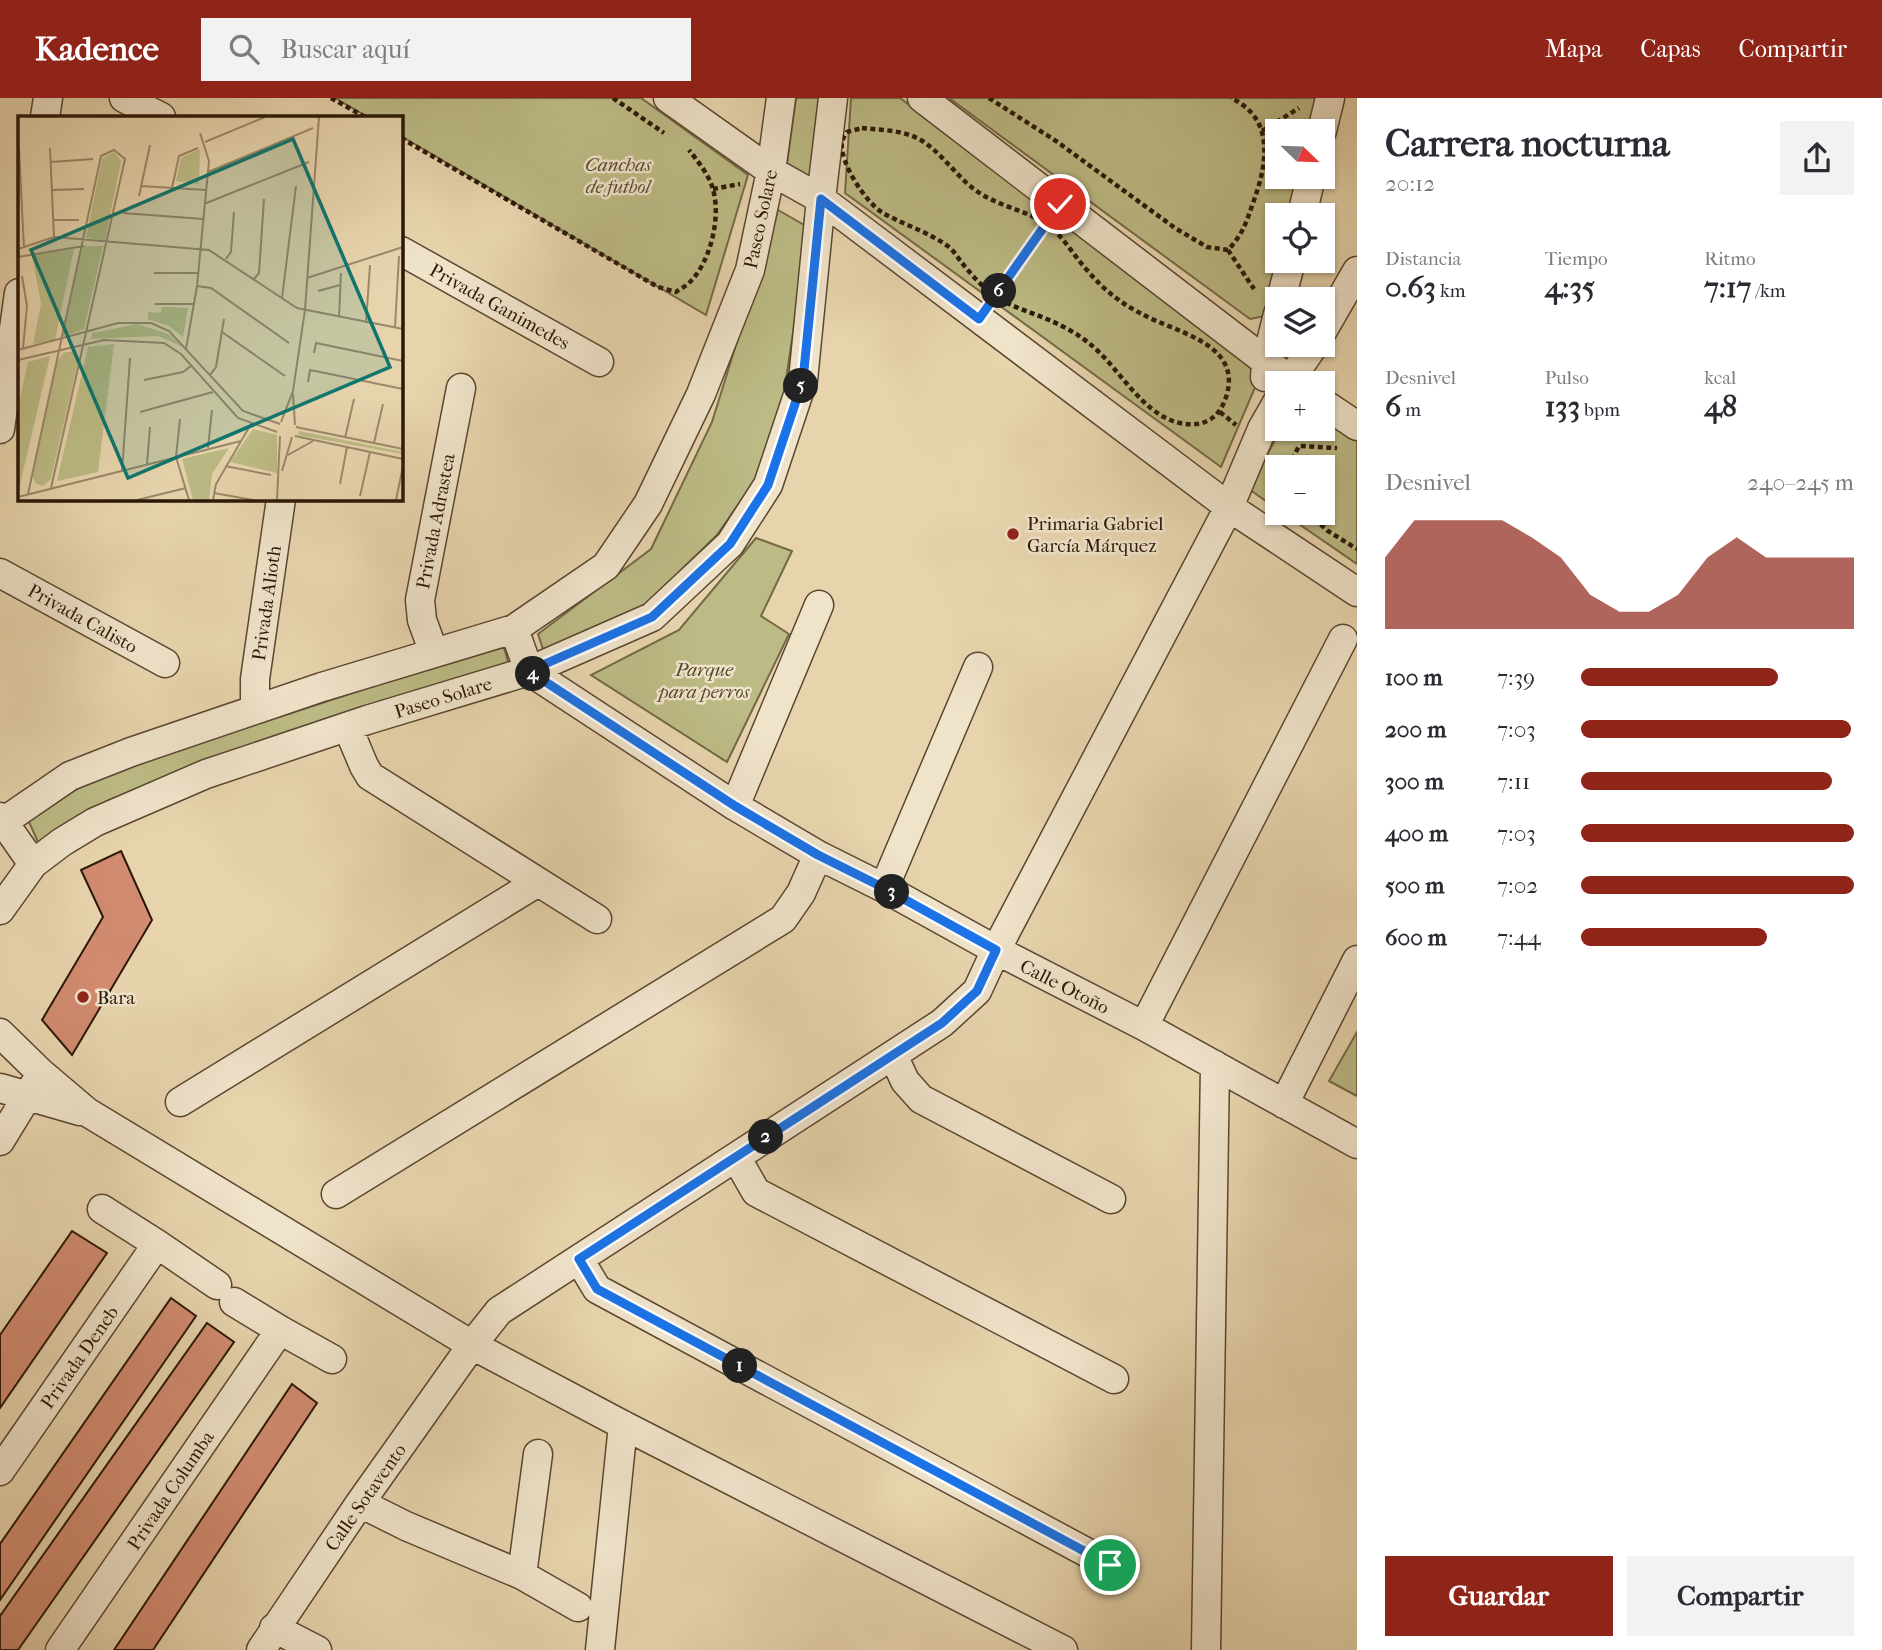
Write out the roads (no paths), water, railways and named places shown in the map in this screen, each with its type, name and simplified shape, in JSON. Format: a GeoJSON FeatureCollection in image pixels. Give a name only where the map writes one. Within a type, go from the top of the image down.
{"type":"FeatureCollection","features":[{"type":"Feature","properties":{"kind":"street"},"geometry":{"type":"LineString","coordinates":[[45,116],[48,98]]}},
{"type":"Feature","properties":{"kind":"street"},"geometry":{"type":"LineString","coordinates":[[124,98],[160,116]]}},
{"type":"Feature","properties":{"kind":"street"},"geometry":{"type":"LineString","coordinates":[[668,98],[771,171],[821,199],[987,307],[1229,507],[1357,592]]}},
{"type":"Feature","properties":{"kind":"street","name":"Paseo Solare"},"geometry":{"type":"LineString","coordinates":[[1,821],[70,776],[143,748],[255,708],[514,629],[606,566],[648,504],[701,394],[750,270],[771,171],[781,98]]}},
{"type":"Feature","properties":{"kind":"street","name":"Paseo Solare"},"geometry":{"type":"LineString","coordinates":[[0,910],[33,864],[94,822],[206,774],[368,720],[529,671],[652,617],[730,544],[768,485],[803,380],[833,98]]}},
{"type":"Feature","properties":{"kind":"street"},"geometry":{"type":"LineString","coordinates":[[922,98],[1054,214],[1266,362],[1274,371]]}},
{"type":"Feature","properties":{"kind":"street"},"geometry":{"type":"LineString","coordinates":[[1317,101],[1320,119]]}},
{"type":"Feature","properties":{"kind":"street","name":"Privada Ganimedes"},"geometry":{"type":"LineString","coordinates":[[402,252],[599,362]]}},
{"type":"Feature","properties":{"kind":"street"},"geometry":{"type":"LineString","coordinates":[[1335,309],[1357,271]]}},
{"type":"Feature","properties":{"kind":"street"},"geometry":{"type":"LineString","coordinates":[[0,429],[9,388],[18,302]]}},
{"type":"Feature","properties":{"kind":"street"},"geometry":{"type":"LineString","coordinates":[[1262,429],[1267,357]]}},
{"type":"Feature","properties":{"kind":"street","name":"Privada Adrastea"},"geometry":{"type":"LineString","coordinates":[[434,653],[422,620],[420,600],[461,388]]}},
{"type":"Feature","properties":{"kind":"street"},"geometry":{"type":"LineString","coordinates":[[1335,418],[1351,438]]}},
{"type":"Feature","properties":{"kind":"street"},"geometry":{"type":"LineString","coordinates":[[1262,429],[1265,424]]}},
{"type":"Feature","properties":{"kind":"street","name":"Calle Sotavento"},"geometry":{"type":"LineString","coordinates":[[267,1639],[360,1503],[499,1311],[942,1023],[977,991],[1229,507],[1262,429]]}},
{"type":"Feature","properties":{"kind":"street","name":"Privada Alioth"},"geometry":{"type":"LineString","coordinates":[[255,708],[255,679],[281,500]]}},
{"type":"Feature","properties":{"kind":"street","name":"Privada Calisto"},"geometry":{"type":"LineString","coordinates":[[0,573],[165,663]]}},
{"type":"Feature","properties":{"kind":"street"},"geometry":{"type":"LineString","coordinates":[[735,806],[819,605]]}},
{"type":"Feature","properties":{"kind":"street"},"geometry":{"type":"LineString","coordinates":[[514,629],[529,671]]}},
{"type":"Feature","properties":{"kind":"street"},"geometry":{"type":"LineString","coordinates":[[1144,1026],[1343,639]]}},
{"type":"Feature","properties":{"kind":"street"},"geometry":{"type":"LineString","coordinates":[[884,888],[978,667]]}},
{"type":"Feature","properties":{"kind":"street","name":"Calle Otoño"},"geometry":{"type":"LineString","coordinates":[[529,671],[735,806],[818,855],[1144,1026],[1357,1144]]}},
{"type":"Feature","properties":{"kind":"street"},"geometry":{"type":"LineString","coordinates":[[348,728],[370,776],[597,919]]}},
{"type":"Feature","properties":{"kind":"street"},"geometry":{"type":"LineString","coordinates":[[1,821],[33,864]]}},
{"type":"Feature","properties":{"kind":"street"},"geometry":{"type":"LineString","coordinates":[[336,1194],[783,919],[801,893],[818,855]]}},
{"type":"Feature","properties":{"kind":"street"},"geometry":{"type":"LineString","coordinates":[[180,1102],[538,882]]}},
{"type":"Feature","properties":{"kind":"street"},"geometry":{"type":"LineString","coordinates":[[1284,1104],[1357,960]]}},
{"type":"Feature","properties":{"kind":"street"},"geometry":{"type":"LineString","coordinates":[[0,1033],[34,1085],[86,1112],[472,1345],[1063,1650]]}},
{"type":"Feature","properties":{"kind":"street"},"geometry":{"type":"LineString","coordinates":[[893,1055],[905,1081],[921,1099],[1111,1199]]}},
{"type":"Feature","properties":{"kind":"street"},"geometry":{"type":"LineString","coordinates":[[1206,1650],[1215,1065]]}},
{"type":"Feature","properties":{"kind":"street"},"geometry":{"type":"LineString","coordinates":[[0,1088],[34,1085]]}},
{"type":"Feature","properties":{"kind":"street"},"geometry":{"type":"LineString","coordinates":[[0,1141],[34,1085]]}},
{"type":"Feature","properties":{"kind":"street"},"geometry":{"type":"LineString","coordinates":[[736,1157],[756,1192],[1114,1379]]}},
{"type":"Feature","properties":{"kind":"street"},"geometry":{"type":"LineString","coordinates":[[102,1209],[280,1330],[332,1359]]}},
{"type":"Feature","properties":{"kind":"street","name":"Privada Deneb"},"geometry":{"type":"LineString","coordinates":[[0,1471],[157,1244]]}},
{"type":"Feature","properties":{"kind":"street"},"geometry":{"type":"LineString","coordinates":[[579,1259],[597,1289],[1110,1565]]}},
{"type":"Feature","properties":{"kind":"street","name":"Privada Columba"},"geometry":{"type":"LineString","coordinates":[[60,1650],[280,1330]]}},
{"type":"Feature","properties":{"kind":"street"},"geometry":{"type":"LineString","coordinates":[[600,1650],[623,1425]]}},
{"type":"Feature","properties":{"kind":"street"},"geometry":{"type":"LineString","coordinates":[[522,1576],[538,1454]]}},
{"type":"Feature","properties":{"kind":"street"},"geometry":{"type":"LineString","coordinates":[[360,1503],[522,1576],[578,1607]]}},
{"type":"Feature","properties":{"kind":"street"},"geometry":{"type":"LineString","coordinates":[[267,1639],[317,1650]]}},
{"type":"Feature","properties":{"kind":"place","name":"Primaria Gabriel García Márquez"},"geometry":{"type":"Point","coordinates":[1013,534]}},
{"type":"Feature","properties":{"kind":"place","name":"Bara"},"geometry":{"type":"Point","coordinates":[83,997]}},
{"type":"Feature","properties":{"kind":"park label","name":"Canchas de futbol"},"geometry":{"type":"Point","coordinates":[618,175]}},
{"type":"Feature","properties":{"kind":"park label","name":"Parque para perros"},"geometry":{"type":"Point","coordinates":[704,680]}}]}
